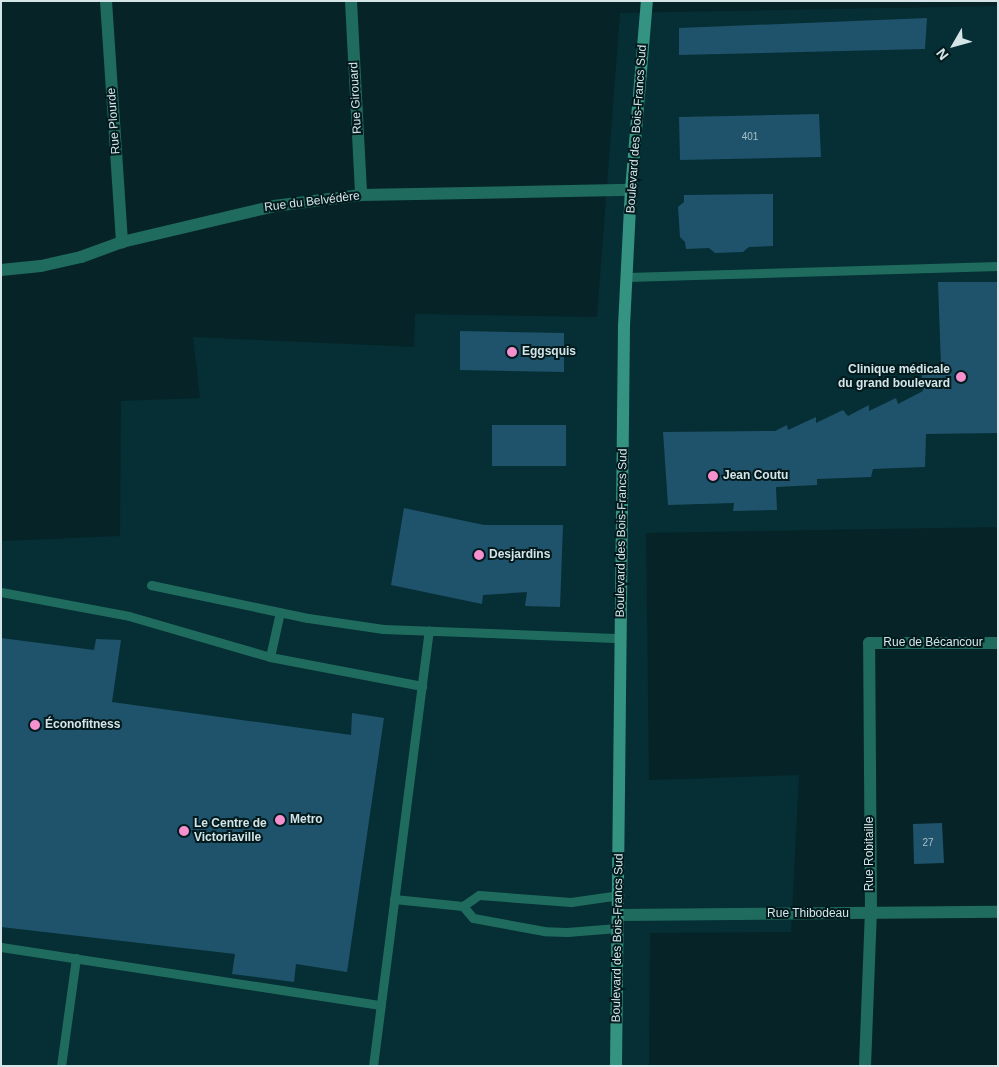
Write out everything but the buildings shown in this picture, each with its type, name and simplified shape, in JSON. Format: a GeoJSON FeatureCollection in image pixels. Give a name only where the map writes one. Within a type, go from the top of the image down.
{"type":"FeatureCollection","features":[{"type":"Feature","properties":{"kind":"street","name":"Rue Plourde"},"geometry":{"type":"LineString","coordinates":[[106,1],[122,242]]}},
{"type":"Feature","properties":{"kind":"street","name":"Rue Girouard"},"geometry":{"type":"LineString","coordinates":[[352,1],[361,195]]}},
{"type":"Feature","properties":{"kind":"street","name":"Boulevard des Bois-Francs Sud"},"geometry":{"type":"LineString","coordinates":[[616,1066],[627,277],[647,1]]}},
{"type":"Feature","properties":{"kind":"street","name":"Rue du Belvédère"},"geometry":{"type":"LineString","coordinates":[[1,270],[41,266],[82,257],[122,242],[237,213],[274,206],[361,195],[632,190]]}},
{"type":"Feature","properties":{"kind":"street","name":"Rue de Bécancour"},"geometry":{"type":"LineString","coordinates":[[869,643],[998,643]]}},
{"type":"Feature","properties":{"kind":"street","name":"Rue Robitaille"},"geometry":{"type":"LineString","coordinates":[[865,1066],[871,913],[869,643]]}},
{"type":"Feature","properties":{"kind":"street","name":"Rue Thibodeau"},"geometry":{"type":"LineString","coordinates":[[618,922],[871,913],[998,912]]}},
{"type":"Feature","properties":{"kind":"lane"},"geometry":{"type":"LineString","coordinates":[[627,277],[998,266]]}},
{"type":"Feature","properties":{"kind":"lane"},"geometry":{"type":"LineString","coordinates":[[151,586],[280,612],[384,629],[621,638]]}},
{"type":"Feature","properties":{"kind":"lane"},"geometry":{"type":"LineString","coordinates":[[1,592],[129,616],[270,657],[422,686]]}},
{"type":"Feature","properties":{"kind":"lane"},"geometry":{"type":"LineString","coordinates":[[270,657],[280,612]]}},
{"type":"Feature","properties":{"kind":"lane"},"geometry":{"type":"LineString","coordinates":[[373,1066],[429,631]]}},
{"type":"Feature","properties":{"kind":"lane"},"geometry":{"type":"LineString","coordinates":[[394,899],[462,906],[479,896],[571,902],[619,895]]}},
{"type":"Feature","properties":{"kind":"lane"},"geometry":{"type":"LineString","coordinates":[[462,906],[473,918],[544,931],[567,932],[618,922]]}},
{"type":"Feature","properties":{"kind":"lane"},"geometry":{"type":"LineString","coordinates":[[1,947],[381,1005]]}},
{"type":"Feature","properties":{"kind":"lane"},"geometry":{"type":"LineString","coordinates":[[61,1066],[76,958]]}},
{"type":"Feature","properties":{"kind":"shaded area"},"geometry":{"type":"Polygon","coordinates":[[[998,6],[998,527],[646,533],[649,780],[799,775],[791,932],[650,933],[649,1066],[1,1066],[1,541],[120,536],[121,401],[200,398],[193,337],[414,347],[415,314],[597,317],[620,13],[998,6]]]}},
{"type":"Feature","properties":{"kind":"place","name":"Eggsquis"},"geometry":{"type":"Point","coordinates":[512,352]}},
{"type":"Feature","properties":{"kind":"place","name":"Clinique médicale du grand boulevard"},"geometry":{"type":"Point","coordinates":[961,377]}},
{"type":"Feature","properties":{"kind":"place","name":"Jean Coutu"},"geometry":{"type":"Point","coordinates":[713,476]}},
{"type":"Feature","properties":{"kind":"place","name":"Desjardins"},"geometry":{"type":"Point","coordinates":[479,555]}},
{"type":"Feature","properties":{"kind":"place","name":"Éconofitness"},"geometry":{"type":"Point","coordinates":[35,725]}},
{"type":"Feature","properties":{"kind":"place","name":"Metro"},"geometry":{"type":"Point","coordinates":[280,820]}},
{"type":"Feature","properties":{"kind":"place","name":"Le Centre de Victoriaville"},"geometry":{"type":"Point","coordinates":[184,831]}}]}
